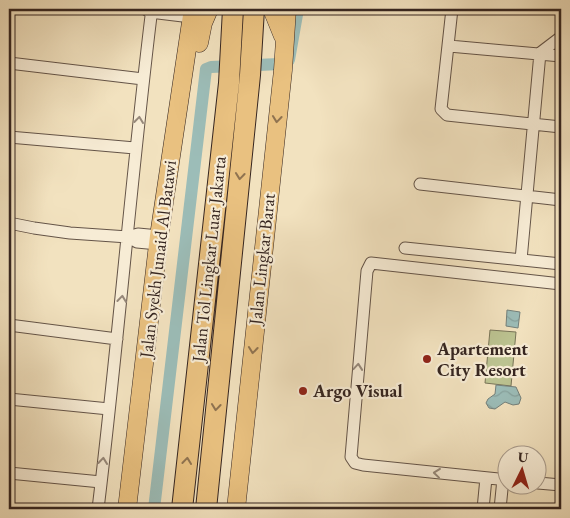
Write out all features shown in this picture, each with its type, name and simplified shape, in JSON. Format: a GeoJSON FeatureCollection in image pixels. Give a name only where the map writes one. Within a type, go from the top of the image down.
{"type":"FeatureCollection","features":[{"type":"Feature","properties":{"kind":"highway","name":"Jalan Tol Lingkar Luar Jakarta"},"geometry":{"type":"LineString","coordinates":[[182,509],[229,83],[233,9]]}},
{"type":"Feature","properties":{"kind":"highway","name":"Jalan Tol Lingkar Luar Jakarta"},"geometry":{"type":"LineString","coordinates":[[206,509],[250,75],[254,9]]}},
{"type":"Feature","properties":{"kind":"main road"},"geometry":{"type":"LineString","coordinates":[[164,202],[175,164],[203,22],[209,9]]}},
{"type":"Feature","properties":{"kind":"main road"},"geometry":{"type":"LineString","coordinates":[[272,9],[284,43]]}},
{"type":"Feature","properties":{"kind":"main road","name":"Jalan Lingkar Barat"},"geometry":{"type":"LineString","coordinates":[[236,509],[283,70],[287,9]]}},
{"type":"Feature","properties":{"kind":"main road","name":"Jalan Syekh Junaid Al Batawi"},"geometry":{"type":"LineString","coordinates":[[127,509],[159,240],[192,13]]}},
{"type":"Feature","properties":{"kind":"street"},"geometry":{"type":"LineString","coordinates":[[452,9],[441,109],[448,115],[561,127]]}},
{"type":"Feature","properties":{"kind":"street"},"geometry":{"type":"LineString","coordinates":[[148,10],[192,13]]}},
{"type":"Feature","properties":{"kind":"street"},"geometry":{"type":"LineString","coordinates":[[98,509],[128,237],[135,148],[151,16],[148,10]]}},
{"type":"Feature","properties":{"kind":"street"},"geometry":{"type":"LineString","coordinates":[[521,260],[540,53],[561,37]]}},
{"type":"Feature","properties":{"kind":"street"},"geometry":{"type":"LineString","coordinates":[[449,46],[561,56]]}},
{"type":"Feature","properties":{"kind":"street"},"geometry":{"type":"LineString","coordinates":[[9,63],[143,80]]}},
{"type":"Feature","properties":{"kind":"street"},"geometry":{"type":"LineString","coordinates":[[9,137],[135,148]]}},
{"type":"Feature","properties":{"kind":"street"},"geometry":{"type":"LineString","coordinates":[[420,184],[561,200]]}},
{"type":"Feature","properties":{"kind":"street"},"geometry":{"type":"LineString","coordinates":[[9,223],[70,233],[128,237],[137,242],[159,240]]}},
{"type":"Feature","properties":{"kind":"street"},"geometry":{"type":"LineString","coordinates":[[405,248],[561,264]]}},
{"type":"Feature","properties":{"kind":"street"},"geometry":{"type":"LineString","coordinates":[[498,479],[364,465],[355,463],[351,457],[367,271],[371,263],[561,284]]}},
{"type":"Feature","properties":{"kind":"street"},"geometry":{"type":"LineString","coordinates":[[9,325],[117,339]]}},
{"type":"Feature","properties":{"kind":"street"},"geometry":{"type":"LineString","coordinates":[[9,399],[109,409]]}},
{"type":"Feature","properties":{"kind":"street"},"geometry":{"type":"LineString","coordinates":[[9,473],[101,482]]}},
{"type":"Feature","properties":{"kind":"street"},"geometry":{"type":"LineString","coordinates":[[484,509],[486,478]]}},
{"type":"Feature","properties":{"kind":"street"},"geometry":{"type":"LineString","coordinates":[[548,484],[561,485]]}},
{"type":"Feature","properties":{"kind":"street"},"geometry":{"type":"LineString","coordinates":[[500,509],[502,496]]}},
{"type":"Feature","properties":{"kind":"green space"},"geometry":{"type":"Polygon","coordinates":[[[490,330],[516,332],[511,386],[485,383],[490,330]]]}},
{"type":"Feature","properties":{"kind":"water"},"geometry":{"type":"Polygon","coordinates":[[[507,310],[520,312],[518,328],[506,326],[507,310]]]}},
{"type":"Feature","properties":{"kind":"water"},"geometry":{"type":"Polygon","coordinates":[[[496,385],[516,387],[521,398],[519,404],[513,405],[505,402],[495,409],[489,408],[486,403],[495,394],[496,385]]]}},
{"type":"Feature","properties":{"kind":"waterway"},"geometry":{"type":"LineString","coordinates":[[154,509],[206,69],[211,67],[280,64],[289,60],[298,9]]}},
{"type":"Feature","properties":{"kind":"place","name":"Apartement City Resort"},"geometry":{"type":"Point","coordinates":[427,359]}},
{"type":"Feature","properties":{"kind":"place","name":"Argo Visual"},"geometry":{"type":"Point","coordinates":[303,391]}}]}
